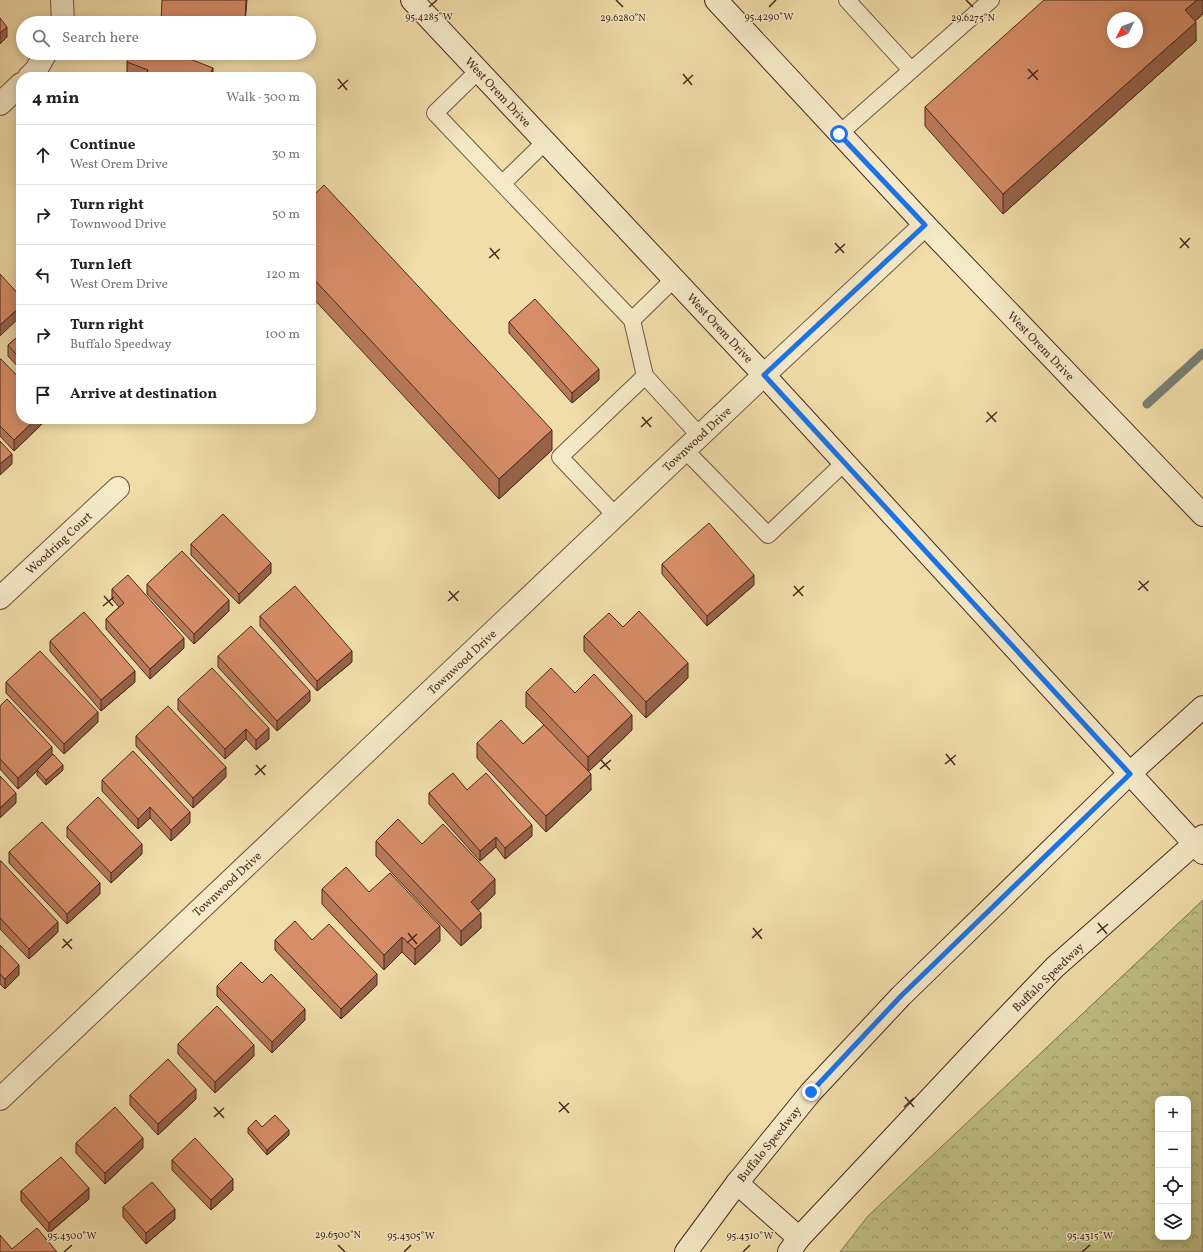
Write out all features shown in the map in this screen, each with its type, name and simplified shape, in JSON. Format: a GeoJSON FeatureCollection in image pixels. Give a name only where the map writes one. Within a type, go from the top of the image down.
{"type":"FeatureCollection","features":[{"type":"Feature","properties":{"kind":"main road"},"geometry":{"type":"LineString","coordinates":[[62,0],[63,16]]}},
{"type":"Feature","properties":{"kind":"main road","name":"West Orem Drive"},"geometry":{"type":"LineString","coordinates":[[412,0],[764,375],[1130,774],[1200,844]]}},
{"type":"Feature","properties":{"kind":"main road","name":"West Orem Drive"},"geometry":{"type":"LineString","coordinates":[[716,0],[925,225],[1203,515]]}},
{"type":"Feature","properties":{"kind":"main road"},"geometry":{"type":"LineString","coordinates":[[34,72],[42,60]]}},
{"type":"Feature","properties":{"kind":"main road"},"geometry":{"type":"LineString","coordinates":[[0,104],[16,89]]}},
{"type":"Feature","properties":{"kind":"main road","name":"Townwood Drive"},"geometry":{"type":"LineString","coordinates":[[0,1099],[764,375],[925,225]]}},
{"type":"Feature","properties":{"kind":"main road","name":"Woodring Court"},"geometry":{"type":"LineString","coordinates":[[0,598],[118,488]]}},
{"type":"Feature","properties":{"kind":"main road","name":"Buffalo Speedway"},"geometry":{"type":"LineString","coordinates":[[686,1252],[737,1183],[811,1092],[901,996],[1130,774],[1203,707]]}},
{"type":"Feature","properties":{"kind":"main road","name":"Buffalo Speedway"},"geometry":{"type":"LineString","coordinates":[[794,1245],[1055,967],[1200,844]]}},
{"type":"Feature","properties":{"kind":"main road"},"geometry":{"type":"LineString","coordinates":[[737,1183],[794,1245]]}},
{"type":"Feature","properties":{"kind":"lane"},"geometry":{"type":"LineString","coordinates":[[847,0],[911,70]]}},
{"type":"Feature","properties":{"kind":"lane"},"geometry":{"type":"LineString","coordinates":[[839,134],[987,1]]}},
{"type":"Feature","properties":{"kind":"lane"},"geometry":{"type":"LineString","coordinates":[[478,71],[435,113],[632,320],[645,376],[693,443],[768,535],[844,463]]}},
{"type":"Feature","properties":{"kind":"lane"},"geometry":{"type":"LineString","coordinates":[[503,183],[545,142]]}},
{"type":"Feature","properties":{"kind":"lane"},"geometry":{"type":"LineString","coordinates":[[632,320],[674,279]]}},
{"type":"Feature","properties":{"kind":"lane"},"geometry":{"type":"LineString","coordinates":[[616,516],[560,457],[645,376]]}},
{"type":"Feature","properties":{"kind":"green space"},"geometry":{"type":"Polygon","coordinates":[[[1203,900],[1203,1252],[840,1252],[868,1216],[1203,900]]]}},
{"type":"Feature","properties":{"kind":"building"},"geometry":{"type":"Polygon","coordinates":[[[162,0],[246,0],[245,16],[161,16],[162,0]]]}},
{"type":"Feature","properties":{"kind":"building"},"geometry":{"type":"Polygon","coordinates":[[[1044,0],[1197,0],[1185,10],[1196,22],[1003,194],[925,107],[1044,0]]]}},
{"type":"Feature","properties":{"kind":"building"},"geometry":{"type":"Polygon","coordinates":[[[0,18],[7,27],[0,33],[0,18]]]}},
{"type":"Feature","properties":{"kind":"building"},"geometry":{"type":"Polygon","coordinates":[[[128,60],[193,60],[213,68],[211,72],[147,72],[148,70],[127,62],[128,60]]]}},
{"type":"Feature","properties":{"kind":"building"},"geometry":{"type":"Polygon","coordinates":[[[324,185],[552,430],[499,479],[316,281],[316,193],[324,185]]]}},
{"type":"Feature","properties":{"kind":"building"},"geometry":{"type":"Polygon","coordinates":[[[0,274],[16,292],[16,311],[0,325],[0,274]]]}},
{"type":"Feature","properties":{"kind":"building"},"geometry":{"type":"Polygon","coordinates":[[[535,299],[599,369],[572,393],[509,322],[535,299]]]}},
{"type":"Feature","properties":{"kind":"building"},"geometry":{"type":"Polygon","coordinates":[[[16,338],[16,354],[8,345],[16,338]]]}},
{"type":"Feature","properties":{"kind":"building"},"geometry":{"type":"Polygon","coordinates":[[[1,359],[16,375],[16,424],[31,424],[14,440],[0,426],[1,359]]]}},
{"type":"Feature","properties":{"kind":"building"},"geometry":{"type":"Polygon","coordinates":[[[0,441],[12,454],[0,464],[0,441]]]}},
{"type":"Feature","properties":{"kind":"building"},"geometry":{"type":"Polygon","coordinates":[[[223,514],[271,563],[239,594],[191,544],[223,514]]]}},
{"type":"Feature","properties":{"kind":"building"},"geometry":{"type":"Polygon","coordinates":[[[709,523],[754,575],[707,616],[662,564],[709,523]]]}},
{"type":"Feature","properties":{"kind":"building"},"geometry":{"type":"Polygon","coordinates":[[[182,551],[229,600],[194,634],[147,584],[182,551]]]}},
{"type":"Feature","properties":{"kind":"building"},"geometry":{"type":"Polygon","coordinates":[[[128,575],[184,638],[150,669],[106,619],[124,603],[112,589],[128,575]]]}},
{"type":"Feature","properties":{"kind":"building"},"geometry":{"type":"Polygon","coordinates":[[[295,586],[352,651],[317,681],[260,616],[295,586]]]}},
{"type":"Feature","properties":{"kind":"building"},"geometry":{"type":"Polygon","coordinates":[[[639,611],[688,663],[646,702],[584,636],[609,613],[623,627],[639,611]]]}},
{"type":"Feature","properties":{"kind":"building"},"geometry":{"type":"Polygon","coordinates":[[[84,612],[135,671],[101,700],[50,641],[84,612]]]}},
{"type":"Feature","properties":{"kind":"building"},"geometry":{"type":"Polygon","coordinates":[[[251,626],[310,691],[277,721],[218,656],[251,626]]]}},
{"type":"Feature","properties":{"kind":"building"},"geometry":{"type":"Polygon","coordinates":[[[40,651],[98,712],[64,744],[6,682],[40,651]]]}},
{"type":"Feature","properties":{"kind":"building"},"geometry":{"type":"Polygon","coordinates":[[[212,668],[269,728],[256,740],[246,729],[225,749],[178,699],[212,668]]]}},
{"type":"Feature","properties":{"kind":"building"},"geometry":{"type":"Polygon","coordinates":[[[551,668],[575,693],[594,674],[632,715],[588,757],[526,692],[551,668]]]}},
{"type":"Feature","properties":{"kind":"building"},"geometry":{"type":"Polygon","coordinates":[[[7,699],[52,747],[18,778],[0,759],[0,706],[7,699]]]}},
{"type":"Feature","properties":{"kind":"building"},"geometry":{"type":"Polygon","coordinates":[[[168,706],[226,767],[193,798],[136,736],[168,706]]]}},
{"type":"Feature","properties":{"kind":"building"},"geometry":{"type":"Polygon","coordinates":[[[501,720],[523,744],[544,725],[591,774],[546,816],[477,743],[501,720]]]}},
{"type":"Feature","properties":{"kind":"building"},"geometry":{"type":"Polygon","coordinates":[[[133,751],[190,812],[171,830],[150,807],[138,819],[102,780],[133,751]]]}},
{"type":"Feature","properties":{"kind":"building"},"geometry":{"type":"Polygon","coordinates":[[[53,754],[63,765],[46,780],[37,770],[53,754]]]}},
{"type":"Feature","properties":{"kind":"building"},"geometry":{"type":"Polygon","coordinates":[[[453,773],[467,790],[486,773],[532,825],[505,848],[496,837],[480,851],[429,793],[453,773]]]}},
{"type":"Feature","properties":{"kind":"building"},"geometry":{"type":"Polygon","coordinates":[[[0,776],[16,793],[0,808],[0,776]]]}},
{"type":"Feature","properties":{"kind":"building"},"geometry":{"type":"Polygon","coordinates":[[[98,797],[142,844],[111,873],[67,827],[98,797]]]}},
{"type":"Feature","properties":{"kind":"building"},"geometry":{"type":"Polygon","coordinates":[[[398,819],[422,844],[443,824],[495,879],[471,902],[481,913],[461,931],[376,841],[398,819]]]}},
{"type":"Feature","properties":{"kind":"building"},"geometry":{"type":"Polygon","coordinates":[[[42,822],[100,883],[67,914],[9,852],[42,822]]]}},
{"type":"Feature","properties":{"kind":"building"},"geometry":{"type":"Polygon","coordinates":[[[0,861],[58,922],[29,949],[0,918],[0,861]]]}},
{"type":"Feature","properties":{"kind":"building"},"geometry":{"type":"Polygon","coordinates":[[[346,867],[369,892],[390,873],[440,926],[415,949],[402,937],[384,955],[322,889],[346,867]]]}},
{"type":"Feature","properties":{"kind":"building"},"geometry":{"type":"Polygon","coordinates":[[[295,921],[312,940],[329,924],[377,974],[341,1009],[275,940],[295,921]]]}},
{"type":"Feature","properties":{"kind":"building"},"geometry":{"type":"Polygon","coordinates":[[[0,945],[19,965],[5,979],[0,974],[0,945]]]}},
{"type":"Feature","properties":{"kind":"building"},"geometry":{"type":"Polygon","coordinates":[[[241,962],[262,983],[271,974],[305,1009],[272,1042],[217,986],[241,962]]]}},
{"type":"Feature","properties":{"kind":"building"},"geometry":{"type":"Polygon","coordinates":[[[217,1006],[254,1045],[215,1082],[178,1044],[217,1006]]]}},
{"type":"Feature","properties":{"kind":"building"},"geometry":{"type":"Polygon","coordinates":[[[168,1059],[196,1089],[158,1124],[130,1095],[168,1059]]]}},
{"type":"Feature","properties":{"kind":"building"},"geometry":{"type":"Polygon","coordinates":[[[115,1107],[143,1138],[105,1173],[76,1143],[115,1107]]]}},
{"type":"Feature","properties":{"kind":"building"},"geometry":{"type":"Polygon","coordinates":[[[275,1115],[289,1130],[267,1150],[248,1128],[256,1120],[262,1127],[275,1115]]]}},
{"type":"Feature","properties":{"kind":"building"},"geometry":{"type":"Polygon","coordinates":[[[195,1138],[233,1179],[211,1200],[172,1160],[195,1138]]]}},
{"type":"Feature","properties":{"kind":"building"},"geometry":{"type":"Polygon","coordinates":[[[61,1157],[89,1188],[49,1223],[21,1191],[61,1157]]]}},
{"type":"Feature","properties":{"kind":"building"},"geometry":{"type":"Polygon","coordinates":[[[152,1182],[175,1209],[146,1233],[123,1207],[152,1182]]]}},
{"type":"Feature","properties":{"kind":"building"},"geometry":{"type":"Polygon","coordinates":[[[37,1228],[57,1252],[0,1252],[0,1235],[12,1249],[37,1228]]]}},
{"type":"Feature","properties":{"kind":"waterway"},"geometry":{"type":"LineString","coordinates":[[1147,404],[1203,353]]}},
{"type":"Feature","properties":{"kind":"route"},"geometry":{"type":"LineString","coordinates":[[811,1092],[901,996],[1130,774],[764,375],[925,225],[839,134]]}}]}
